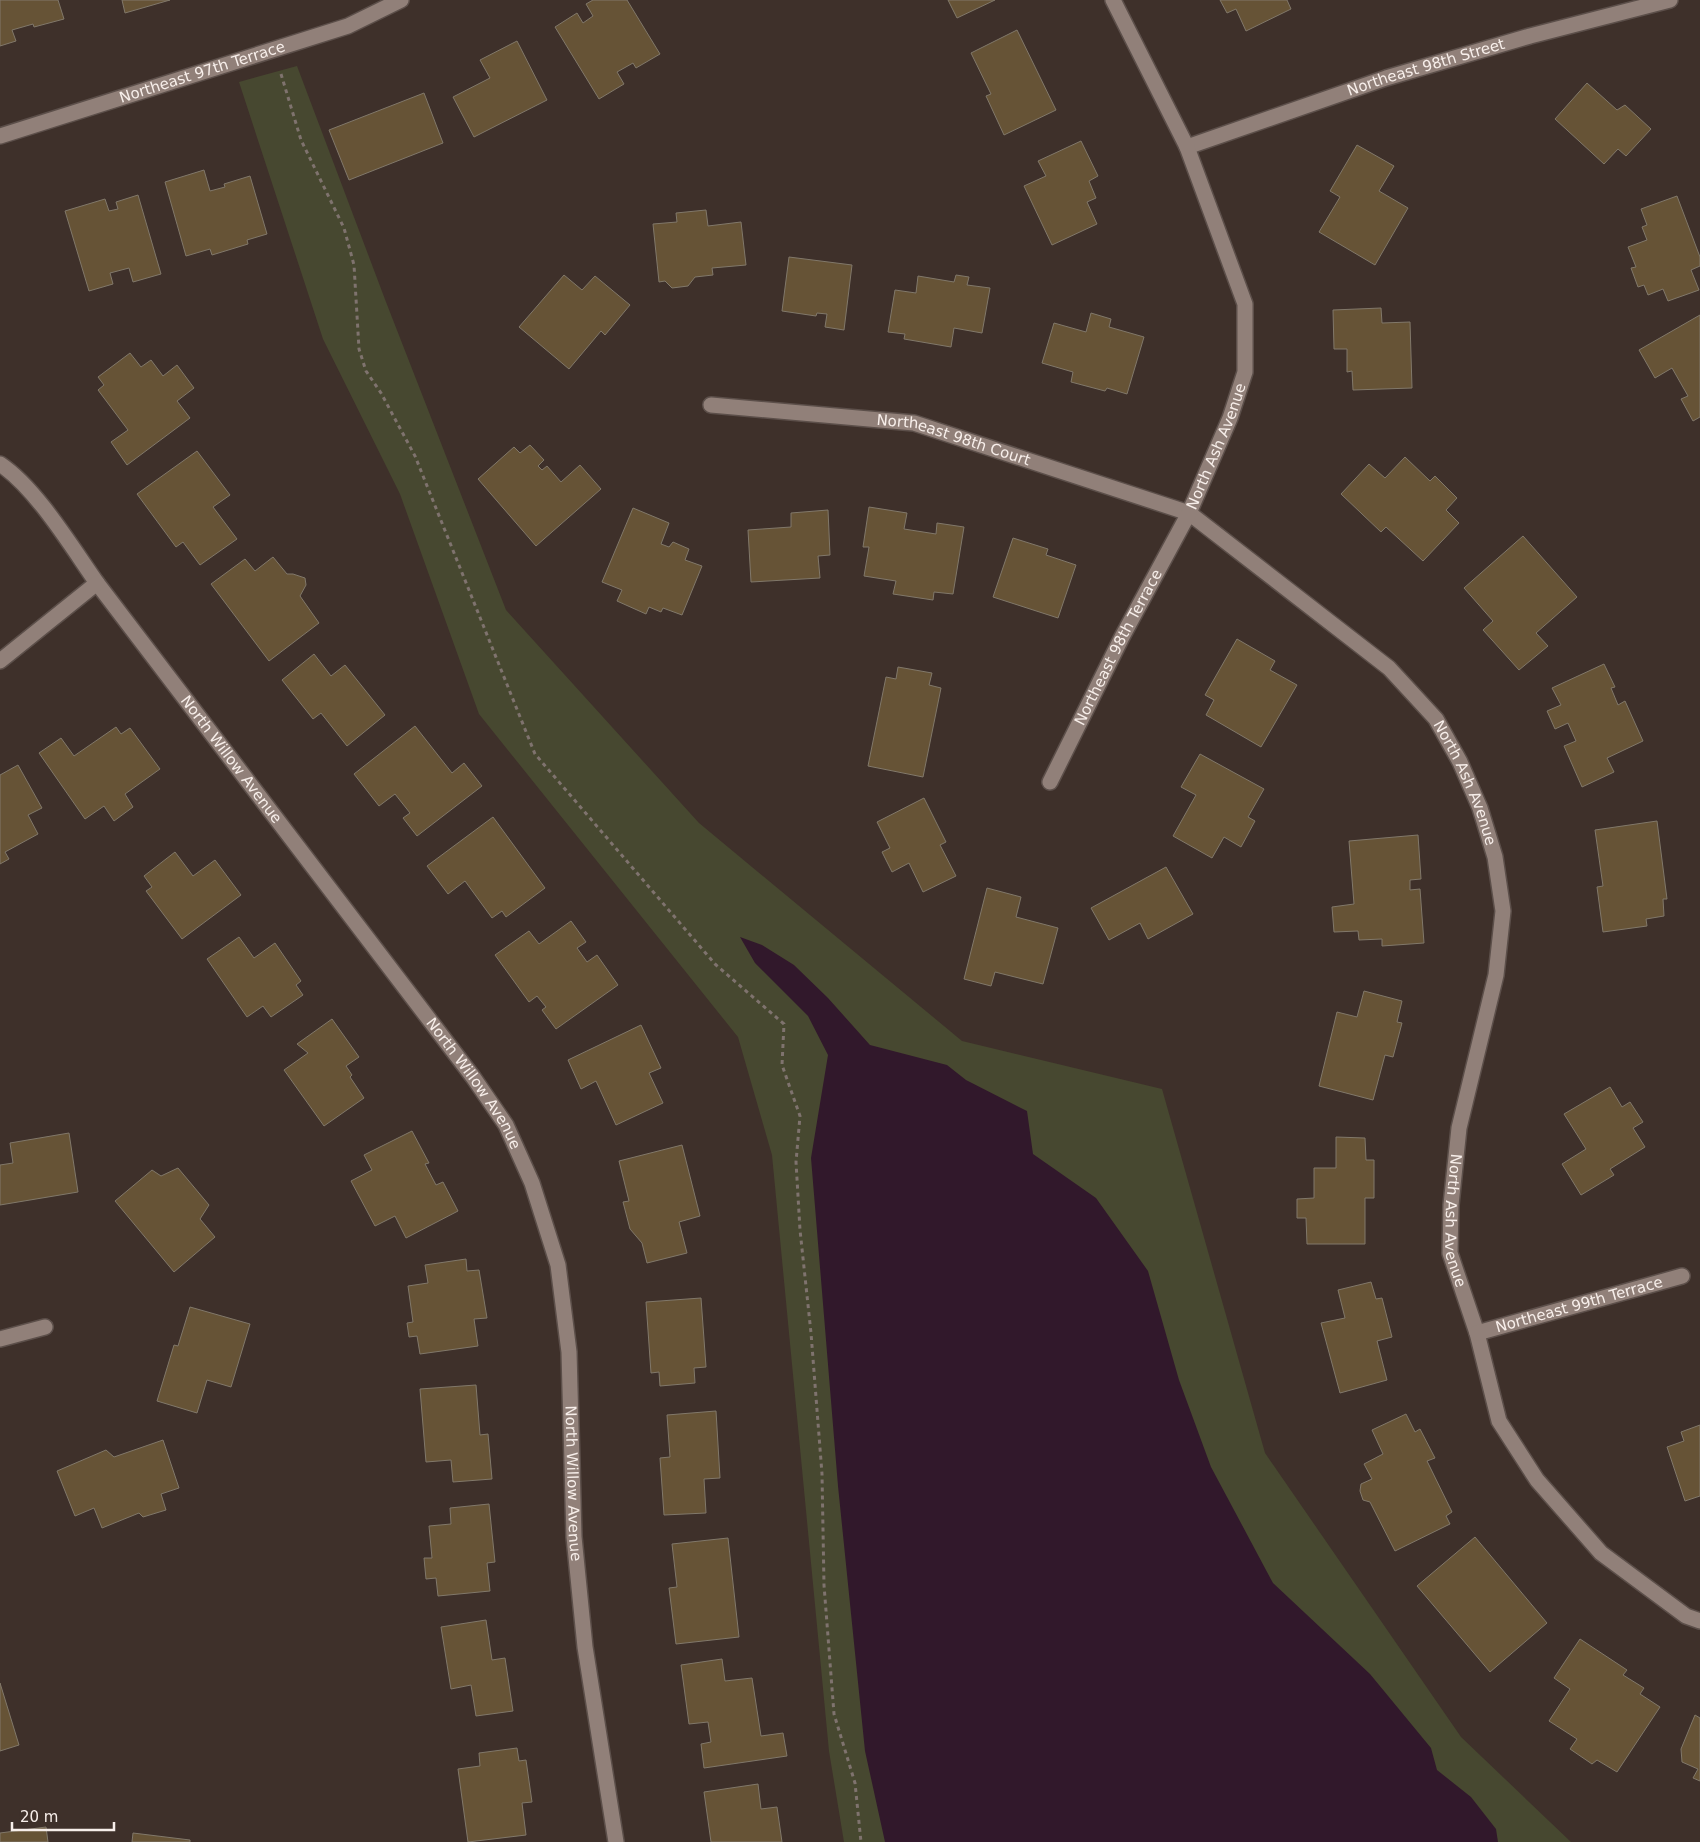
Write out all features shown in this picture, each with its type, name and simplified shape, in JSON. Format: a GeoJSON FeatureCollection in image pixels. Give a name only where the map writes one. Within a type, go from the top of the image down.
{"type":"FeatureCollection","features":[{"type":"Feature","properties":{"kind":"street","name":"Northeast 97th Terrace"},"geometry":{"type":"LineString","coordinates":[[0,136],[348,26],[401,0]]}},
{"type":"Feature","properties":{"kind":"street","name":"North Ash Avenue"},"geometry":{"type":"LineString","coordinates":[[1112,0],[1187,147],[1244,304],[1245,372],[1230,418],[1189,513],[1389,668],[1436,719],[1460,762],[1480,808],[1495,856],[1503,911],[1496,975],[1459,1128],[1451,1205],[1450,1253],[1477,1333],[1499,1421],[1537,1480],[1601,1553],[1686,1616],[1700,1621]]}},
{"type":"Feature","properties":{"kind":"street","name":"Northeast 98th Street"},"geometry":{"type":"LineString","coordinates":[[1187,147],[1386,78],[1530,36],[1670,0]]}},
{"type":"Feature","properties":{"kind":"street","name":"Northeast 98th Court"},"geometry":{"type":"LineString","coordinates":[[711,404],[914,424],[1189,513]]}},
{"type":"Feature","properties":{"kind":"street","name":"North Willow Avenue"},"geometry":{"type":"LineString","coordinates":[[0,464],[13,473],[46,510],[97,582],[473,1077],[506,1125],[532,1183],[558,1265],[569,1352],[575,1546],[585,1647],[616,1842]]}},
{"type":"Feature","properties":{"kind":"street","name":"Northeast 98th Terrace"},"geometry":{"type":"LineString","coordinates":[[1050,782],[1122,637],[1189,513]]}},
{"type":"Feature","properties":{"kind":"street"},"geometry":{"type":"LineString","coordinates":[[0,661],[97,582]]}},
{"type":"Feature","properties":{"kind":"street","name":"Northeast 99th Terrace"},"geometry":{"type":"LineString","coordinates":[[1477,1333],[1682,1276]]}},
{"type":"Feature","properties":{"kind":"street"},"geometry":{"type":"LineString","coordinates":[[0,1339],[45,1327]]}},
{"type":"Feature","properties":{"kind":"path"},"geometry":{"type":"LineString","coordinates":[[274,49],[301,140],[344,228],[354,264],[359,349],[366,370],[381,392],[415,456],[535,754],[715,964],[784,1024],[782,1065],[800,1116],[797,1172],[800,1230],[811,1333],[822,1474],[824,1585],[834,1714],[856,1783],[861,1842]]}},
{"type":"Feature","properties":{"kind":"green space"},"geometry":{"type":"Polygon","coordinates":[[[297,66],[386,302],[506,610],[699,823],[962,1041],[1162,1089],[1265,1453],[1461,1737],[1571,1842],[844,1842],[829,1751],[772,1155],[738,1037],[479,714],[400,494],[323,339],[239,82],[297,66]]]}},
{"type":"Feature","properties":{"kind":"shaded area"},"geometry":{"type":"Polygon","coordinates":[[[740,937],[762,945],[794,965],[828,998],[870,1045],[947,1065],[966,1080],[1027,1111],[1033,1154],[1096,1198],[1148,1271],[1179,1380],[1211,1467],[1273,1583],[1370,1674],[1431,1748],[1437,1770],[1471,1797],[1496,1829],[1498,1842],[885,1842],[865,1751],[838,1486],[811,1158],[828,1055],[808,1016],[755,963],[740,937]]]}},
{"type":"Feature","properties":{"kind":"building"},"geometry":{"type":"Polygon","coordinates":[[[0,0],[58,0],[64,19],[34,27],[33,24],[12,30],[16,41],[0,46],[0,0]]]}},
{"type":"Feature","properties":{"kind":"building"},"geometry":{"type":"Polygon","coordinates":[[[122,0],[170,0],[125,13],[122,0]]]}},
{"type":"Feature","properties":{"kind":"building"},"geometry":{"type":"Polygon","coordinates":[[[593,0],[627,0],[660,54],[636,68],[633,63],[617,72],[624,84],[599,99],[555,27],[577,13],[583,23],[593,16],[586,4],[593,0]]]}},
{"type":"Feature","properties":{"kind":"building"},"geometry":{"type":"Polygon","coordinates":[[[948,0],[995,0],[957,18],[948,0]]]}},
{"type":"Feature","properties":{"kind":"building"},"geometry":{"type":"Polygon","coordinates":[[[1220,0],[1287,0],[1291,9],[1246,31],[1236,9],[1227,13],[1220,0]]]}},
{"type":"Feature","properties":{"kind":"building"},"geometry":{"type":"Polygon","coordinates":[[[1017,30],[1056,110],[1004,135],[986,96],[991,94],[971,53],[1017,30]]]}},
{"type":"Feature","properties":{"kind":"building"},"geometry":{"type":"Polygon","coordinates":[[[517,41],[547,100],[474,137],[453,97],[490,78],[480,60],[517,41]]]}},
{"type":"Feature","properties":{"kind":"building"},"geometry":{"type":"Polygon","coordinates":[[[1587,83],[1617,110],[1625,105],[1651,129],[1626,156],[1618,149],[1604,164],[1555,119],[1587,83]]]}},
{"type":"Feature","properties":{"kind":"building"},"geometry":{"type":"Polygon","coordinates":[[[424,93],[443,143],[349,180],[329,130],[424,93]]]}},
{"type":"Feature","properties":{"kind":"building"},"geometry":{"type":"Polygon","coordinates":[[[1081,141],[1098,176],[1089,181],[1096,198],[1087,202],[1097,224],[1052,245],[1024,186],[1046,176],[1038,161],[1081,141]]]}},
{"type":"Feature","properties":{"kind":"building"},"geometry":{"type":"Polygon","coordinates":[[[1357,145],[1394,166],[1379,191],[1408,208],[1375,265],[1319,232],[1340,197],[1330,191],[1357,145]]]}},
{"type":"Feature","properties":{"kind":"building"},"geometry":{"type":"Polygon","coordinates":[[[204,170],[210,191],[225,187],[224,184],[250,176],[267,234],[247,240],[248,244],[212,255],[210,249],[186,256],[165,182],[204,170]]]}},
{"type":"Feature","properties":{"kind":"building"},"geometry":{"type":"Polygon","coordinates":[[[138,195],[161,274],[133,282],[129,268],[110,273],[113,284],[89,291],[65,211],[105,199],[109,211],[118,209],[116,202],[138,195]]]}},
{"type":"Feature","properties":{"kind":"building"},"geometry":{"type":"Polygon","coordinates":[[[1677,196],[1700,257],[1700,266],[1691,270],[1699,290],[1668,301],[1663,289],[1648,295],[1644,285],[1638,287],[1631,268],[1636,267],[1628,247],[1647,240],[1642,227],[1647,225],[1641,209],[1677,196]]]}},
{"type":"Feature","properties":{"kind":"building"},"geometry":{"type":"Polygon","coordinates":[[[706,210],[708,226],[741,222],[746,265],[712,268],[713,275],[695,277],[688,286],[672,288],[665,281],[659,282],[653,224],[677,222],[676,213],[706,210]]]}},
{"type":"Feature","properties":{"kind":"building"},"geometry":{"type":"Polygon","coordinates":[[[789,257],[852,265],[844,330],[825,327],[827,314],[817,313],[816,316],[782,311],[789,257]]]}},
{"type":"Feature","properties":{"kind":"building"},"geometry":{"type":"Polygon","coordinates":[[[564,275],[582,290],[595,276],[630,305],[605,335],[601,331],[569,369],[519,327],[564,275]]]}},
{"type":"Feature","properties":{"kind":"building"},"geometry":{"type":"Polygon","coordinates":[[[956,275],[969,277],[967,285],[990,288],[982,333],[954,328],[951,347],[904,339],[905,334],[888,332],[895,290],[916,293],[918,276],[954,282],[956,275]]]}},
{"type":"Feature","properties":{"kind":"building"},"geometry":{"type":"Polygon","coordinates":[[[1381,308],[1382,323],[1410,322],[1412,388],[1353,390],[1352,371],[1347,372],[1347,349],[1334,349],[1333,310],[1381,308]]]}},
{"type":"Feature","properties":{"kind":"building"},"geometry":{"type":"Polygon","coordinates":[[[1091,313],[1111,319],[1109,327],[1144,337],[1127,394],[1107,388],[1105,391],[1071,382],[1073,372],[1042,363],[1054,323],[1086,332],[1091,313]]]}},
{"type":"Feature","properties":{"kind":"building"},"geometry":{"type":"Polygon","coordinates":[[[1700,315],[1700,417],[1693,421],[1681,399],[1688,396],[1672,368],[1655,378],[1639,350],[1700,315]]]}},
{"type":"Feature","properties":{"kind":"building"},"geometry":{"type":"Polygon","coordinates":[[[130,353],[141,367],[151,360],[163,376],[177,365],[194,388],[177,401],[190,418],[127,465],[111,442],[128,430],[98,390],[104,385],[98,377],[130,353]]]}},
{"type":"Feature","properties":{"kind":"building"},"geometry":{"type":"Polygon","coordinates":[[[530,445],[544,460],[538,466],[542,470],[547,466],[561,482],[580,465],[601,489],[536,546],[478,479],[514,447],[520,453],[530,445]]]}},
{"type":"Feature","properties":{"kind":"building"},"geometry":{"type":"Polygon","coordinates":[[[197,451],[230,495],[213,507],[237,539],[200,565],[183,542],[176,547],[137,494],[197,451]]]}},
{"type":"Feature","properties":{"kind":"building"},"geometry":{"type":"Polygon","coordinates":[[[1405,457],[1430,481],[1435,476],[1457,498],[1446,510],[1459,523],[1423,561],[1386,527],[1381,532],[1341,494],[1369,464],[1385,478],[1405,457]]]}},
{"type":"Feature","properties":{"kind":"building"},"geometry":{"type":"Polygon","coordinates":[[[869,507],[907,513],[904,529],[936,534],[937,523],[964,527],[953,594],[934,592],[933,600],[893,594],[896,581],[864,576],[869,547],[863,547],[869,507]]]}},
{"type":"Feature","properties":{"kind":"building"},"geometry":{"type":"Polygon","coordinates":[[[633,508],[669,523],[661,544],[669,547],[673,542],[689,549],[685,560],[702,566],[682,615],[663,608],[661,612],[649,607],[646,614],[617,601],[622,590],[602,582],[633,508]]]}},
{"type":"Feature","properties":{"kind":"building"},"geometry":{"type":"Polygon","coordinates":[[[828,510],[830,555],[818,556],[820,578],[751,582],[748,530],[791,527],[791,513],[828,510]]]}},
{"type":"Feature","properties":{"kind":"building"},"geometry":{"type":"Polygon","coordinates":[[[1523,536],[1577,597],[1536,633],[1548,646],[1519,670],[1483,630],[1493,621],[1464,588],[1523,536]]]}},
{"type":"Feature","properties":{"kind":"building"},"geometry":{"type":"Polygon","coordinates":[[[1013,538],[1048,549],[1046,555],[1076,565],[1058,618],[993,597],[1013,538]]]}},
{"type":"Feature","properties":{"kind":"building"},"geometry":{"type":"Polygon","coordinates":[[[273,557],[287,574],[305,578],[306,585],[300,596],[319,623],[269,661],[211,584],[245,559],[255,571],[273,557]]]}},
{"type":"Feature","properties":{"kind":"building"},"geometry":{"type":"Polygon","coordinates":[[[1237,639],[1275,661],[1270,670],[1297,685],[1261,747],[1206,715],[1214,700],[1205,695],[1237,639]]]}},
{"type":"Feature","properties":{"kind":"building"},"geometry":{"type":"Polygon","coordinates":[[[314,654],[331,676],[345,665],[385,715],[347,746],[321,713],[313,719],[282,680],[314,654]]]}},
{"type":"Feature","properties":{"kind":"building"},"geometry":{"type":"Polygon","coordinates":[[[1604,664],[1615,687],[1611,688],[1618,705],[1625,701],[1643,741],[1607,758],[1614,772],[1582,787],[1564,746],[1576,741],[1568,723],[1555,729],[1547,711],[1561,705],[1552,688],[1604,664]]]}},
{"type":"Feature","properties":{"kind":"building"},"geometry":{"type":"Polygon","coordinates":[[[898,667],[932,673],[929,685],[941,688],[923,777],[868,766],[886,677],[896,679],[898,667]]]}},
{"type":"Feature","properties":{"kind":"building"},"geometry":{"type":"Polygon","coordinates":[[[415,726],[452,773],[464,763],[482,786],[417,836],[403,818],[410,813],[395,794],[379,806],[354,774],[415,726]]]}},
{"type":"Feature","properties":{"kind":"building"},"geometry":{"type":"Polygon","coordinates":[[[116,727],[121,734],[130,728],[160,769],[125,794],[133,807],[114,821],[104,806],[85,819],[39,753],[61,738],[74,756],[116,727]]]}},
{"type":"Feature","properties":{"kind":"building"},"geometry":{"type":"Polygon","coordinates":[[[1200,754],[1264,789],[1248,817],[1255,821],[1241,847],[1224,837],[1212,858],[1173,836],[1196,795],[1181,787],[1200,754]]]}},
{"type":"Feature","properties":{"kind":"building"},"geometry":{"type":"Polygon","coordinates":[[[18,765],[42,808],[28,815],[38,834],[5,852],[9,859],[0,864],[0,775],[18,765]]]}},
{"type":"Feature","properties":{"kind":"building"},"geometry":{"type":"Polygon","coordinates":[[[924,798],[946,842],[940,845],[956,876],[923,892],[909,863],[892,872],[882,852],[890,848],[877,822],[924,798]]]}},
{"type":"Feature","properties":{"kind":"building"},"geometry":{"type":"Polygon","coordinates":[[[493,817],[545,888],[506,917],[502,911],[492,918],[465,881],[448,894],[427,866],[493,817]]]}},
{"type":"Feature","properties":{"kind":"building"},"geometry":{"type":"Polygon","coordinates":[[[1657,821],[1667,899],[1663,899],[1664,916],[1646,919],[1647,926],[1603,932],[1597,887],[1603,886],[1595,830],[1657,821]]]}},
{"type":"Feature","properties":{"kind":"building"},"geometry":{"type":"Polygon","coordinates":[[[1418,835],[1421,879],[1410,880],[1410,890],[1420,889],[1424,943],[1382,946],[1382,939],[1359,940],[1358,931],[1334,932],[1332,907],[1354,904],[1349,841],[1418,835]]]}},
{"type":"Feature","properties":{"kind":"building"},"geometry":{"type":"Polygon","coordinates":[[[175,852],[193,876],[215,860],[241,895],[182,939],[146,891],[152,887],[144,876],[175,852]]]}},
{"type":"Feature","properties":{"kind":"building"},"geometry":{"type":"Polygon","coordinates":[[[1166,867],[1193,914],[1148,939],[1140,923],[1109,940],[1091,908],[1166,867]]]}},
{"type":"Feature","properties":{"kind":"building"},"geometry":{"type":"Polygon","coordinates":[[[987,888],[1021,897],[1016,917],[1058,928],[1043,984],[995,972],[991,986],[964,979],[987,888]]]}},
{"type":"Feature","properties":{"kind":"building"},"geometry":{"type":"Polygon","coordinates":[[[571,921],[586,942],[577,948],[587,962],[597,955],[618,985],[556,1029],[542,1010],[546,1007],[537,996],[529,1002],[495,955],[529,931],[539,944],[571,921]]]}},
{"type":"Feature","properties":{"kind":"building"},"geometry":{"type":"Polygon","coordinates":[[[239,937],[254,958],[275,943],[301,981],[296,985],[303,995],[271,1017],[263,1006],[247,1017],[207,959],[239,937]]]}},
{"type":"Feature","properties":{"kind":"building"},"geometry":{"type":"Polygon","coordinates":[[[1364,991],[1402,1001],[1397,1022],[1402,1023],[1393,1057],[1385,1055],[1373,1100],[1319,1086],[1337,1012],[1357,1017],[1364,991]]]}},
{"type":"Feature","properties":{"kind":"building"},"geometry":{"type":"Polygon","coordinates":[[[332,1019],[359,1057],[346,1066],[352,1075],[350,1077],[364,1098],[324,1126],[284,1070],[308,1053],[297,1044],[332,1019]]]}},
{"type":"Feature","properties":{"kind":"building"},"geometry":{"type":"Polygon","coordinates":[[[641,1025],[661,1068],[649,1073],[663,1103],[616,1125],[596,1081],[581,1089],[568,1060],[641,1025]]]}},
{"type":"Feature","properties":{"kind":"building"},"geometry":{"type":"Polygon","coordinates":[[[1610,1087],[1622,1107],[1630,1102],[1643,1122],[1633,1128],[1645,1147],[1610,1169],[1614,1175],[1581,1195],[1562,1164],[1586,1149],[1564,1114],[1610,1087]]]}},
{"type":"Feature","properties":{"kind":"building"},"geometry":{"type":"Polygon","coordinates":[[[412,1131],[429,1163],[425,1164],[436,1185],[443,1182],[458,1211],[406,1238],[395,1216],[375,1226],[351,1181],[372,1170],[364,1155],[412,1131]]]}},
{"type":"Feature","properties":{"kind":"building"},"geometry":{"type":"Polygon","coordinates":[[[69,1133],[78,1192],[0,1205],[0,1165],[13,1163],[10,1143],[69,1133]]]}},
{"type":"Feature","properties":{"kind":"building"},"geometry":{"type":"Polygon","coordinates":[[[1336,1137],[1365,1138],[1366,1160],[1374,1160],[1374,1198],[1365,1198],[1365,1244],[1307,1244],[1306,1218],[1297,1218],[1297,1199],[1314,1198],[1314,1168],[1336,1168],[1336,1137]]]}},
{"type":"Feature","properties":{"kind":"building"},"geometry":{"type":"Polygon","coordinates":[[[682,1145],[700,1216],[679,1222],[687,1253],[647,1263],[642,1243],[630,1229],[623,1202],[629,1201],[619,1161],[682,1145]]]}},
{"type":"Feature","properties":{"kind":"building"},"geometry":{"type":"Polygon","coordinates":[[[178,1168],[209,1205],[200,1219],[215,1237],[174,1272],[115,1201],[152,1170],[161,1176],[178,1168]]]}},
{"type":"Feature","properties":{"kind":"building"},"geometry":{"type":"Polygon","coordinates":[[[466,1259],[467,1271],[479,1270],[487,1318],[474,1319],[478,1346],[420,1354],[417,1336],[409,1337],[407,1323],[413,1322],[408,1286],[428,1283],[425,1265],[466,1259]]]}},
{"type":"Feature","properties":{"kind":"building"},"geometry":{"type":"Polygon","coordinates":[[[1371,1282],[1376,1299],[1382,1298],[1392,1337],[1377,1341],[1387,1380],[1340,1393],[1321,1323],[1345,1318],[1338,1290],[1371,1282]]]}},
{"type":"Feature","properties":{"kind":"building"},"geometry":{"type":"Polygon","coordinates":[[[701,1298],[706,1367],[694,1368],[695,1383],[660,1386],[659,1372],[651,1373],[646,1302],[701,1298]]]}},
{"type":"Feature","properties":{"kind":"building"},"geometry":{"type":"Polygon","coordinates":[[[190,1307],[250,1324],[231,1387],[207,1380],[197,1413],[157,1401],[174,1345],[178,1346],[190,1307]]]}},
{"type":"Feature","properties":{"kind":"building"},"geometry":{"type":"Polygon","coordinates":[[[476,1385],[480,1435],[488,1434],[492,1479],[453,1482],[451,1460],[426,1462],[420,1389],[476,1385]]]}},
{"type":"Feature","properties":{"kind":"building"},"geometry":{"type":"Polygon","coordinates":[[[716,1411],[720,1478],[704,1479],[706,1513],[664,1515],[660,1458],[670,1457],[667,1415],[716,1411]]]}},
{"type":"Feature","properties":{"kind":"building"},"geometry":{"type":"Polygon","coordinates":[[[1406,1414],[1415,1432],[1420,1429],[1435,1458],[1427,1461],[1452,1512],[1446,1516],[1450,1524],[1395,1551],[1370,1502],[1363,1500],[1360,1491],[1361,1484],[1372,1479],[1364,1464],[1383,1454],[1372,1430],[1406,1414]]]}},
{"type":"Feature","properties":{"kind":"building"},"geometry":{"type":"Polygon","coordinates":[[[1700,1425],[1700,1496],[1685,1501],[1667,1447],[1684,1441],[1681,1432],[1700,1425]]]}},
{"type":"Feature","properties":{"kind":"building"},"geometry":{"type":"Polygon","coordinates":[[[163,1440],[179,1488],[161,1494],[166,1510],[143,1517],[139,1513],[102,1528],[94,1508],[75,1516],[57,1471],[106,1450],[114,1457],[163,1440]]]}},
{"type":"Feature","properties":{"kind":"building"},"geometry":{"type":"Polygon","coordinates":[[[489,1504],[495,1562],[487,1563],[490,1591],[438,1596],[436,1578],[426,1579],[424,1558],[432,1558],[429,1526],[451,1524],[450,1508],[489,1504]]]}},
{"type":"Feature","properties":{"kind":"building"},"geometry":{"type":"Polygon","coordinates":[[[1475,1537],[1547,1623],[1490,1672],[1417,1586],[1475,1537]]]}},
{"type":"Feature","properties":{"kind":"building"},"geometry":{"type":"Polygon","coordinates":[[[728,1538],[739,1637],[676,1644],[669,1588],[677,1587],[672,1544],[728,1538]]]}},
{"type":"Feature","properties":{"kind":"building"},"geometry":{"type":"Polygon","coordinates":[[[486,1620],[492,1660],[505,1658],[513,1711],[476,1716],[471,1685],[451,1689],[441,1627],[486,1620]]]}},
{"type":"Feature","properties":{"kind":"building"},"geometry":{"type":"Polygon","coordinates":[[[1580,1639],[1627,1670],[1623,1675],[1644,1688],[1640,1694],[1660,1707],[1617,1772],[1597,1760],[1592,1764],[1570,1749],[1577,1739],[1549,1721],[1570,1689],[1554,1678],[1580,1639]]]}},
{"type":"Feature","properties":{"kind":"building"},"geometry":{"type":"Polygon","coordinates":[[[722,1659],[725,1681],[752,1678],[761,1736],[783,1733],[787,1756],[704,1768],[701,1744],[711,1742],[708,1722],[689,1724],[681,1665],[722,1659]]]}},
{"type":"Feature","properties":{"kind":"building"},"geometry":{"type":"Polygon","coordinates":[[[0,1683],[19,1745],[0,1751],[0,1683]]]}},
{"type":"Feature","properties":{"kind":"building"},"geometry":{"type":"Polygon","coordinates":[[[1695,1715],[1700,1718],[1700,1781],[1693,1778],[1698,1769],[1682,1762],[1681,1749],[1695,1715]]]}},
{"type":"Feature","properties":{"kind":"building"},"geometry":{"type":"Polygon","coordinates":[[[517,1748],[519,1761],[526,1760],[532,1802],[522,1803],[526,1835],[468,1842],[458,1769],[480,1766],[479,1753],[517,1748]]]}},
{"type":"Feature","properties":{"kind":"building"},"geometry":{"type":"Polygon","coordinates":[[[758,1784],[761,1809],[777,1807],[782,1842],[711,1842],[704,1792],[758,1784]]]}},
{"type":"Feature","properties":{"kind":"building"},"geometry":{"type":"Polygon","coordinates":[[[46,1827],[48,1842],[0,1842],[0,1833],[46,1827]]]}},
{"type":"Feature","properties":{"kind":"building"},"geometry":{"type":"Polygon","coordinates":[[[133,1833],[190,1840],[190,1842],[132,1842],[133,1833]]]}}]}
